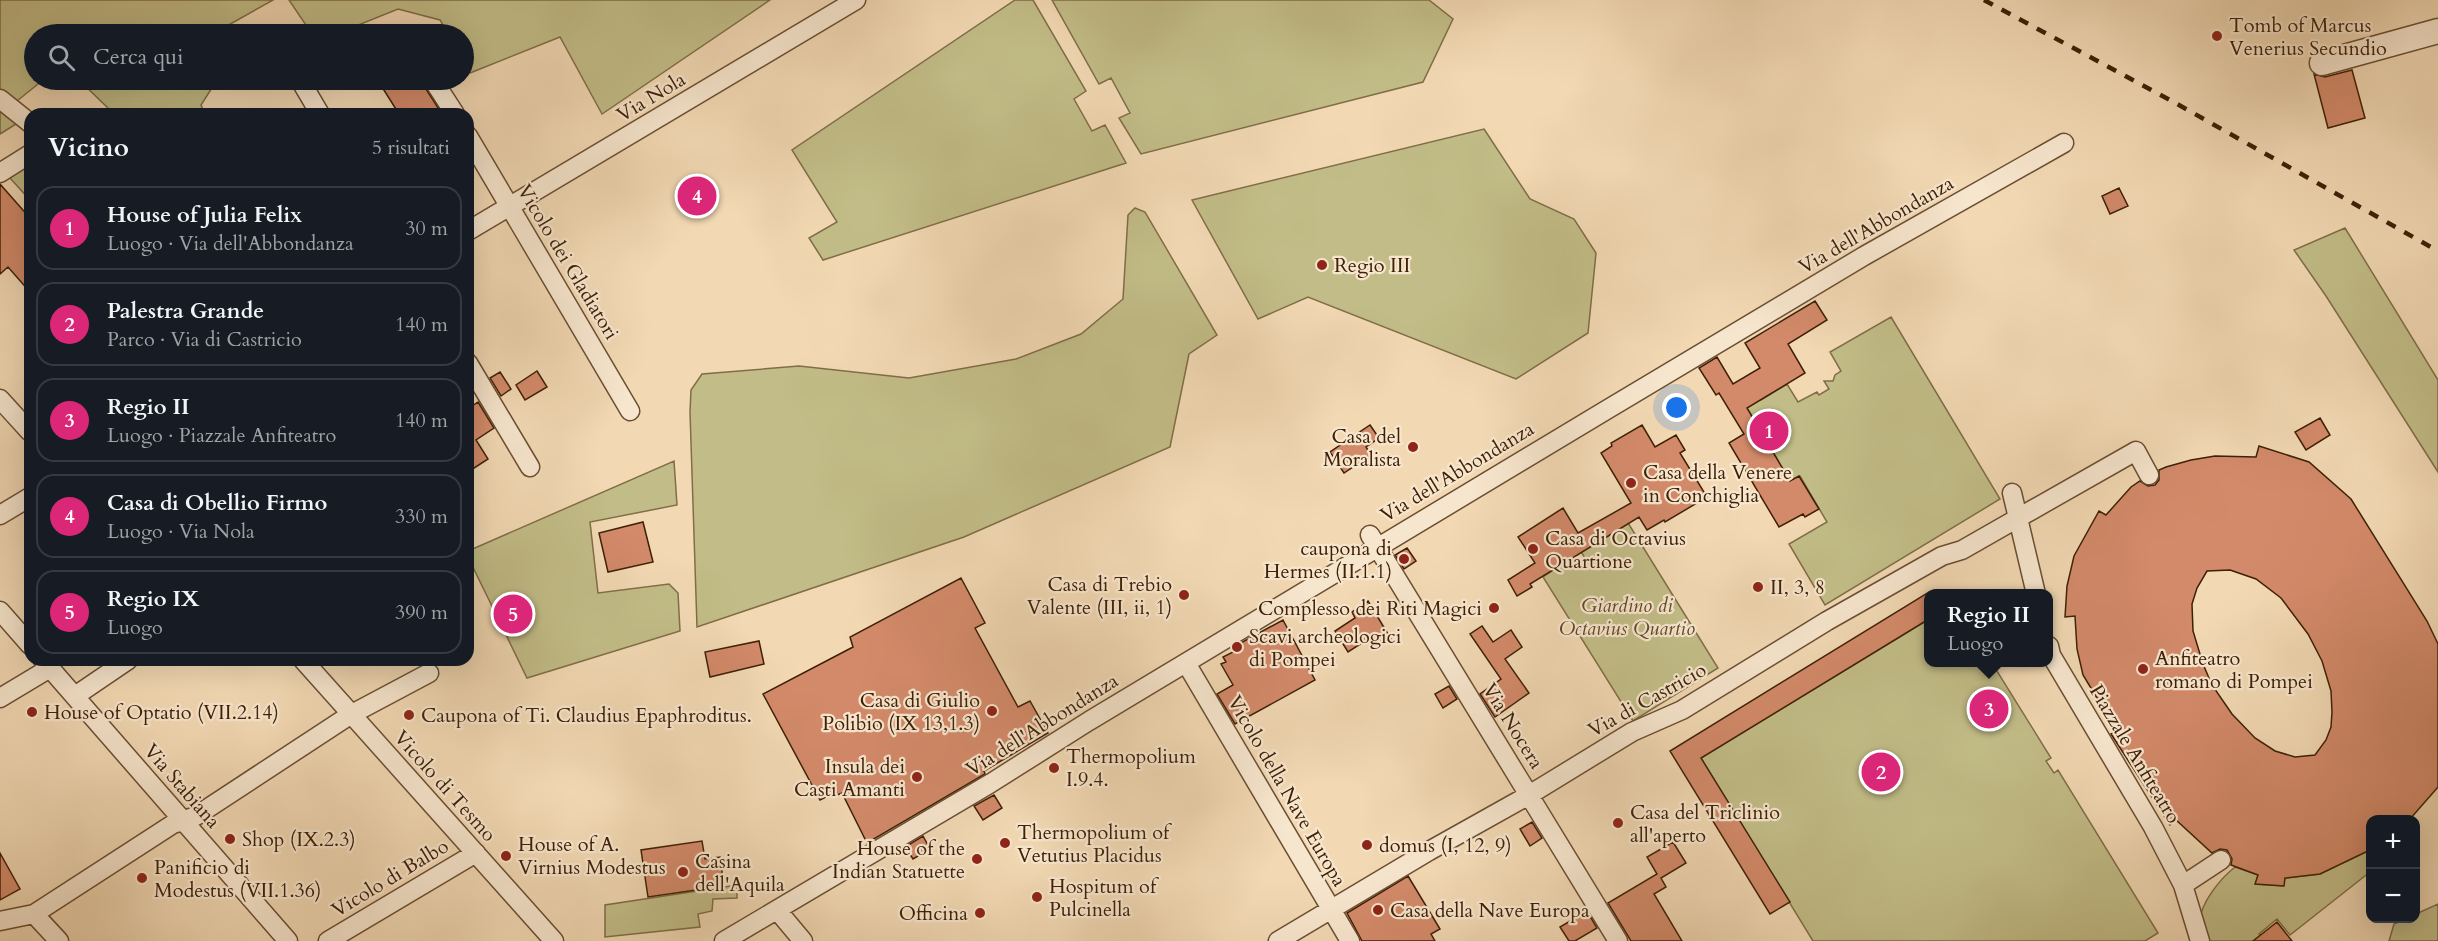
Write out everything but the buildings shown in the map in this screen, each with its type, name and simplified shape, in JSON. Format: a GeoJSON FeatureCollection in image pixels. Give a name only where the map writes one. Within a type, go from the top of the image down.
{"type":"FeatureCollection","features":[{"type":"Feature","properties":{"kind":"street","name":"Via Nola"},"geometry":{"type":"LineString","coordinates":[[474,228],[856,0]]}},
{"type":"Feature","properties":{"kind":"street"},"geometry":{"type":"LineString","coordinates":[[2322,63],[2438,31]]}},
{"type":"Feature","properties":{"kind":"street"},"geometry":{"type":"LineString","coordinates":[[306,90],[316,108]]}},
{"type":"Feature","properties":{"kind":"street"},"geometry":{"type":"LineString","coordinates":[[439,90],[451,108]]}},
{"type":"Feature","properties":{"kind":"street"},"geometry":{"type":"LineString","coordinates":[[0,99],[24,118]]}},
{"type":"Feature","properties":{"kind":"street","name":"Via dell'Abbondanza"},"geometry":{"type":"LineString","coordinates":[[724,941],[991,783],[1186,663],[1373,541],[1864,256],[2064,143]]}},
{"type":"Feature","properties":{"kind":"street","name":"Vicolo dei Gladiatori"},"geometry":{"type":"LineString","coordinates":[[474,147],[630,411]]}},
{"type":"Feature","properties":{"kind":"street"},"geometry":{"type":"LineString","coordinates":[[0,173],[24,158]]}},
{"type":"Feature","properties":{"kind":"street"},"geometry":{"type":"LineString","coordinates":[[474,373],[530,467]]}},
{"type":"Feature","properties":{"kind":"street"},"geometry":{"type":"LineString","coordinates":[[0,399],[24,425]]}},
{"type":"Feature","properties":{"kind":"street","name":"Via di Castricio"},"geometry":{"type":"LineString","coordinates":[[1278,941],[1529,795],[1632,732],[1682,710],[1923,566],[1942,556],[1962,550],[2136,451],[2149,475]]}},
{"type":"Feature","properties":{"kind":"street"},"geometry":{"type":"LineString","coordinates":[[2012,493],[2035,589]]}},
{"type":"Feature","properties":{"kind":"street"},"geometry":{"type":"LineString","coordinates":[[0,515],[24,501]]}},
{"type":"Feature","properties":{"kind":"street","name":"Via Nocera"},"geometry":{"type":"LineString","coordinates":[[1373,541],[1617,941]]}},
{"type":"Feature","properties":{"kind":"street"},"geometry":{"type":"LineString","coordinates":[[0,611],[24,638]]}},
{"type":"Feature","properties":{"kind":"street","name":"Piazzale Anfiteatro"},"geometry":{"type":"LineString","coordinates":[[2053,658],[2153,827],[2184,885],[2200,941]]}},
{"type":"Feature","properties":{"kind":"street","name":"Vicolo della Nave Europa"},"geometry":{"type":"LineString","coordinates":[[1186,663],[1350,941]]}},
{"type":"Feature","properties":{"kind":"street"},"geometry":{"type":"LineString","coordinates":[[0,698],[44,666]]}},
{"type":"Feature","properties":{"kind":"street","name":"Via Stabiana"},"geometry":{"type":"LineString","coordinates":[[49,666],[288,941]]}},
{"type":"Feature","properties":{"kind":"street"},"geometry":{"type":"LineString","coordinates":[[75,696],[119,666]]}},
{"type":"Feature","properties":{"kind":"street","name":"Vicolo di Tesmo"},"geometry":{"type":"LineString","coordinates":[[308,666],[554,941]]}},
{"type":"Feature","properties":{"kind":"street"},"geometry":{"type":"LineString","coordinates":[[0,921],[34,914],[183,820],[196,816],[350,715],[429,672]]}},
{"type":"Feature","properties":{"kind":"street","name":"Vicolo di Balbo"},"geometry":{"type":"LineString","coordinates":[[328,941],[476,853]]}},
{"type":"Feature","properties":{"kind":"street"},"geometry":{"type":"LineString","coordinates":[[2184,885],[2221,860]]}},
{"type":"Feature","properties":{"kind":"street"},"geometry":{"type":"LineString","coordinates":[[777,910],[802,941]]}},
{"type":"Feature","properties":{"kind":"street"},"geometry":{"type":"LineString","coordinates":[[34,914],[59,941]]}},
{"type":"Feature","properties":{"kind":"green space"},"geometry":{"type":"Polygon","coordinates":[[[0,0],[273,0],[230,24],[24,24],[24,90],[31,90],[12,105],[24,119],[0,134],[0,0]]]}},
{"type":"Feature","properties":{"kind":"green space"},"geometry":{"type":"Polygon","coordinates":[[[289,0],[770,0],[602,114],[560,37],[474,71],[474,24],[442,24],[440,20],[398,9],[361,24],[305,24],[289,0]]]}},
{"type":"Feature","properties":{"kind":"green space"},"geometry":{"type":"Polygon","coordinates":[[[1015,0],[1033,0],[1086,91],[1074,99],[1092,131],[1105,125],[1126,163],[823,260],[809,238],[837,222],[792,150],[1015,0]]]}},
{"type":"Feature","properties":{"kind":"green space"},"geometry":{"type":"Polygon","coordinates":[[[1052,0],[1429,0],[1453,19],[1423,82],[1141,154],[1119,118],[1130,113],[1111,78],[1099,84],[1052,0]]]}},
{"type":"Feature","properties":{"kind":"green space"},"geometry":{"type":"Polygon","coordinates":[[[89,90],[211,90],[201,105],[202,108],[108,108],[89,90]]]}},
{"type":"Feature","properties":{"kind":"green space"},"geometry":{"type":"Polygon","coordinates":[[[1484,129],[1530,199],[1574,219],[1596,253],[1588,333],[1516,379],[1308,297],[1258,319],[1192,200],[1484,129]]]}},
{"type":"Feature","properties":{"kind":"green space"},"geometry":{"type":"Polygon","coordinates":[[[24,168],[24,193],[9,177],[24,168]]]}},
{"type":"Feature","properties":{"kind":"green space"},"geometry":{"type":"Polygon","coordinates":[[[1135,208],[1145,212],[1217,335],[1189,354],[1170,447],[964,537],[697,627],[690,412],[691,390],[702,374],[799,366],[909,378],[1016,359],[1081,334],[1123,299],[1128,215],[1135,208]]]}},
{"type":"Feature","properties":{"kind":"green space"},"geometry":{"type":"Polygon","coordinates":[[[2345,228],[2438,380],[2438,472],[2326,296],[2294,250],[2345,228]]]}},
{"type":"Feature","properties":{"kind":"green space"},"geometry":{"type":"Polygon","coordinates":[[[1891,317],[2000,499],[1825,605],[1789,544],[1827,522],[1800,476],[1790,481],[1738,393],[1761,400],[1787,384],[1798,402],[1817,392],[1819,395],[1829,389],[1824,381],[1833,381],[1835,375],[1841,371],[1830,352],[1891,317]]]}},
{"type":"Feature","properties":{"kind":"green space"},"geometry":{"type":"Polygon","coordinates":[[[674,461],[677,505],[590,522],[598,593],[669,584],[678,593],[680,631],[527,678],[474,569],[474,548],[674,461]]]}},
{"type":"Feature","properties":{"kind":"green space","name":"Giardino di Octavius Quartio"},"geometry":{"type":"Polygon","coordinates":[[[1620,510],[1718,668],[1633,721],[1543,577],[1553,570],[1540,549],[1568,549],[1576,563],[1585,558],[1576,544],[1620,510]]]}},
{"type":"Feature","properties":{"kind":"green space"},"geometry":{"type":"Polygon","coordinates":[[[1924,622],[1924,667],[1994,667],[2051,758],[2046,761],[2054,773],[2058,770],[2158,933],[2145,941],[1813,941],[1701,758],[1924,622]]]}},
{"type":"Feature","properties":{"kind":"green space"},"geometry":{"type":"Polygon","coordinates":[[[2366,852],[2366,875],[2290,935],[2277,919],[2259,934],[2264,941],[2204,941],[2199,923],[2203,907],[2218,884],[2235,867],[2258,875],[2256,884],[2283,886],[2285,878],[2320,874],[2366,852]]]}},
{"type":"Feature","properties":{"kind":"green space"},"geometry":{"type":"Polygon","coordinates":[[[737,885],[737,898],[713,899],[712,911],[698,914],[700,927],[605,937],[605,905],[737,885]]]}},
{"type":"Feature","properties":{"kind":"green space"},"geometry":{"type":"Polygon","coordinates":[[[2438,904],[2438,941],[2389,941],[2394,924],[2420,923],[2420,912],[2438,904]]]}},
{"type":"Feature","properties":{"kind":"railway"},"geometry":{"type":"LineString","coordinates":[[1984,0],[2170,100],[2438,251]]}},
{"type":"Feature","properties":{"kind":"place","name":"Tomb of Marcus Venerius Secundio"},"geometry":{"type":"Point","coordinates":[2217,36]}},
{"type":"Feature","properties":{"kind":"place","name":"Casa di Obellio Firmo"},"geometry":{"type":"Point","coordinates":[697,196]}},
{"type":"Feature","properties":{"kind":"place","name":"Regio III"},"geometry":{"type":"Point","coordinates":[1322,265]}},
{"type":"Feature","properties":{"kind":"place","name":"House of Julia Felix"},"geometry":{"type":"Point","coordinates":[1769,431]}},
{"type":"Feature","properties":{"kind":"place","name":"Casa del Moralista"},"geometry":{"type":"Point","coordinates":[1413,447]}},
{"type":"Feature","properties":{"kind":"place","name":"Casa della Venere in Conchiglia"},"geometry":{"type":"Point","coordinates":[1631,483]}},
{"type":"Feature","properties":{"kind":"place","name":"Casa di Octavius Quartione"},"geometry":{"type":"Point","coordinates":[1533,549]}},
{"type":"Feature","properties":{"kind":"place","name":"caupona di Hermes (II.1.1)"},"geometry":{"type":"Point","coordinates":[1404,559]}},
{"type":"Feature","properties":{"kind":"place","name":"II, 3, 8"},"geometry":{"type":"Point","coordinates":[1758,587]}},
{"type":"Feature","properties":{"kind":"place","name":"Casa di Trebio Valente (III, ii, 1)"},"geometry":{"type":"Point","coordinates":[1184,595]}},
{"type":"Feature","properties":{"kind":"place","name":"Complesso dei Riti Magici"},"geometry":{"type":"Point","coordinates":[1494,608]}},
{"type":"Feature","properties":{"kind":"place","name":"Regio IX"},"geometry":{"type":"Point","coordinates":[513,614]}},
{"type":"Feature","properties":{"kind":"place","name":"Scavi archeologici di Pompei"},"geometry":{"type":"Point","coordinates":[1237,647]}},
{"type":"Feature","properties":{"kind":"place","name":"Anfiteatro romano di Pompei"},"geometry":{"type":"Point","coordinates":[2143,669]}},
{"type":"Feature","properties":{"kind":"place","name":"Regio II"},"geometry":{"type":"Point","coordinates":[1989,709]}},
{"type":"Feature","properties":{"kind":"place","name":"Casa di Giulio Polibio (IX 13,1.3)"},"geometry":{"type":"Point","coordinates":[992,711]}},
{"type":"Feature","properties":{"kind":"place","name":"House of Optatio (VII.2.14)"},"geometry":{"type":"Point","coordinates":[32,712]}},
{"type":"Feature","properties":{"kind":"place","name":"Caupona of Ti. Claudius Epaphroditus."},"geometry":{"type":"Point","coordinates":[409,715]}},
{"type":"Feature","properties":{"kind":"place","name":"Thermopolium I.9.4."},"geometry":{"type":"Point","coordinates":[1054,768]}},
{"type":"Feature","properties":{"kind":"place","name":"Palestra Grande"},"geometry":{"type":"Point","coordinates":[1881,772]}},
{"type":"Feature","properties":{"kind":"place","name":"Insula dei Casti Amanti"},"geometry":{"type":"Point","coordinates":[917,777]}},
{"type":"Feature","properties":{"kind":"place","name":"Casa del Triclinio all'aperto"},"geometry":{"type":"Point","coordinates":[1618,823]}},
{"type":"Feature","properties":{"kind":"place","name":"Shop (IX.2.3)"},"geometry":{"type":"Point","coordinates":[230,839]}},
{"type":"Feature","properties":{"kind":"place","name":"Thermopolium of Vetutius Placidus"},"geometry":{"type":"Point","coordinates":[1005,843]}},
{"type":"Feature","properties":{"kind":"place","name":"domus (I, 12, 9)"},"geometry":{"type":"Point","coordinates":[1367,845]}},
{"type":"Feature","properties":{"kind":"place","name":"House of A. Virnius Modestus"},"geometry":{"type":"Point","coordinates":[506,856]}},
{"type":"Feature","properties":{"kind":"place","name":"House of the Indian Statuette"},"geometry":{"type":"Point","coordinates":[977,859]}},
{"type":"Feature","properties":{"kind":"place","name":"Casina dell'Aquila"},"geometry":{"type":"Point","coordinates":[683,872]}},
{"type":"Feature","properties":{"kind":"place","name":"Panificio di Modestus (VII.1.36)"},"geometry":{"type":"Point","coordinates":[142,878]}},
{"type":"Feature","properties":{"kind":"place","name":"Hospitum of Pulcinella"},"geometry":{"type":"Point","coordinates":[1037,897]}},
{"type":"Feature","properties":{"kind":"place","name":"Casa della Nave Europa"},"geometry":{"type":"Point","coordinates":[1378,910]}},
{"type":"Feature","properties":{"kind":"place","name":"Officina"},"geometry":{"type":"Point","coordinates":[980,913]}}]}
